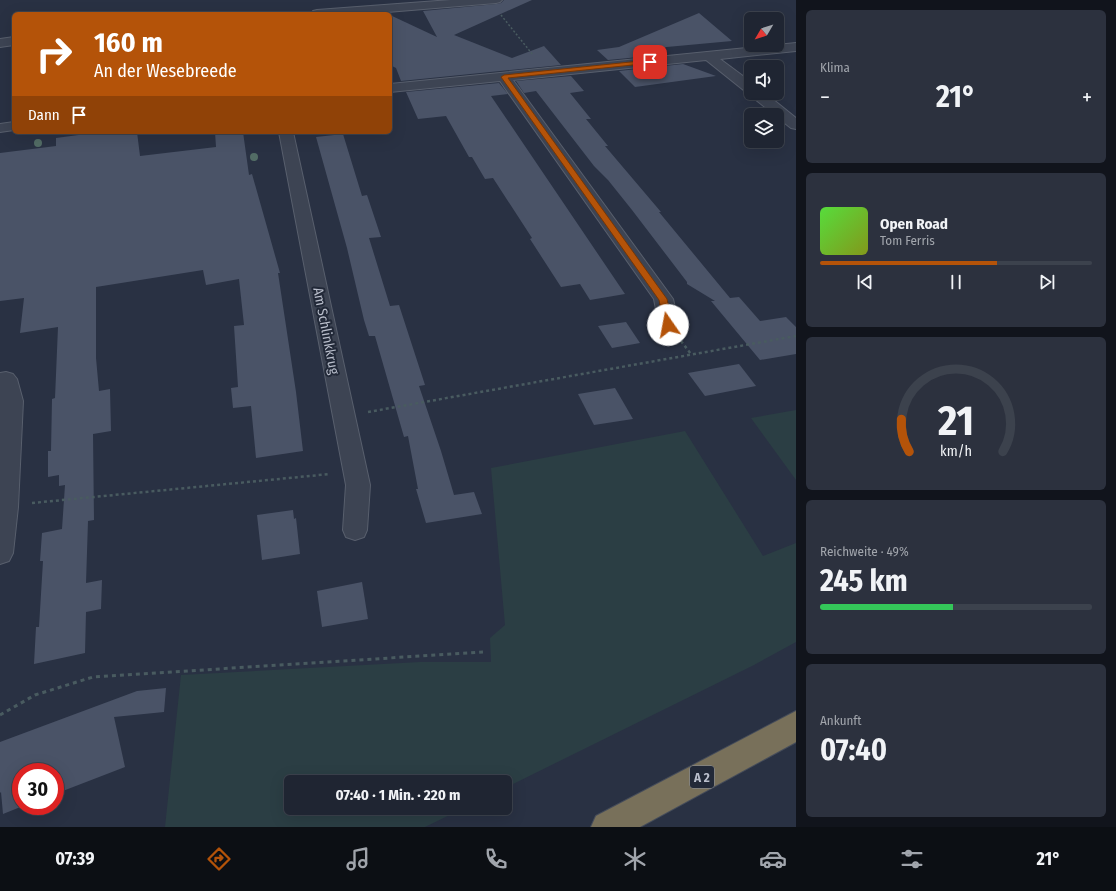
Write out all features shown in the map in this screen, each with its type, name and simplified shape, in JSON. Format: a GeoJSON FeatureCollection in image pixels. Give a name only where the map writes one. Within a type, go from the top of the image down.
{"type":"FeatureCollection","features":[{"type":"Feature","properties":{"kind":"highway","name":"A 2"},"geometry":{"type":"LineString","coordinates":[[607,827],[750,752],[796,726]]}},
{"type":"Feature","properties":{"kind":"street"},"geometry":{"type":"LineString","coordinates":[[342,12],[492,0]]}},
{"type":"Feature","properties":{"kind":"street"},"geometry":{"type":"LineString","coordinates":[[0,43],[12,41]]}},
{"type":"Feature","properties":{"kind":"street"},"geometry":{"type":"LineString","coordinates":[[392,88],[796,47]]}},
{"type":"Feature","properties":{"kind":"street"},"geometry":{"type":"LineString","coordinates":[[709,56],[744,84]]}},
{"type":"Feature","properties":{"kind":"street"},"geometry":{"type":"LineString","coordinates":[[504,77],[663,299],[668,325]]}},
{"type":"Feature","properties":{"kind":"street"},"geometry":{"type":"LineString","coordinates":[[765,100],[796,125]]}},
{"type":"Feature","properties":{"kind":"street"},"geometry":{"type":"LineString","coordinates":[[0,128],[12,126]]}},
{"type":"Feature","properties":{"kind":"street","name":"Am Schlinkkrug"},"geometry":{"type":"LineString","coordinates":[[286,134],[354,472],[358,485],[355,530]]}},
{"type":"Feature","properties":{"kind":"street"},"geometry":{"type":"LineString","coordinates":[[0,553],[6,507],[12,401],[6,379]]}},
{"type":"Feature","properties":{"kind":"path"},"geometry":{"type":"LineString","coordinates":[[492,0],[547,72]]}},
{"type":"Feature","properties":{"kind":"path"},"geometry":{"type":"LineString","coordinates":[[344,416],[796,336]]}},
{"type":"Feature","properties":{"kind":"path"},"geometry":{"type":"LineString","coordinates":[[6,507],[82,497],[354,472]]}},
{"type":"Feature","properties":{"kind":"path"},"geometry":{"type":"LineString","coordinates":[[0,715],[35,694],[94,677],[483,652]]}},
{"type":"Feature","properties":{"kind":"shaded area"},"geometry":{"type":"Polygon","coordinates":[[[796,410],[796,480],[751,418],[796,410]]]}},
{"type":"Feature","properties":{"kind":"shaded area"},"geometry":{"type":"Polygon","coordinates":[[[685,431],[763,556],[796,543],[796,642],[754,665],[512,785],[512,775],[284,775],[284,815],[450,815],[425,827],[165,827],[181,675],[420,662],[491,662],[490,638],[505,625],[491,468],[685,431]]]}},
{"type":"Feature","properties":{"kind":"building"},"geometry":{"type":"Polygon","coordinates":[[[504,0],[532,0],[454,35],[512,58],[544,46],[561,65],[401,81],[396,68],[392,66],[392,16],[437,37],[423,11],[501,3],[504,0]]]}},
{"type":"Feature","properties":{"kind":"building"},"geometry":{"type":"Polygon","coordinates":[[[699,13],[732,41],[645,49],[660,55],[608,60],[597,50],[619,47],[699,13]]]}},
{"type":"Feature","properties":{"kind":"building"},"geometry":{"type":"Polygon","coordinates":[[[683,64],[716,76],[635,87],[619,71],[683,64]]]}},
{"type":"Feature","properties":{"kind":"building"},"geometry":{"type":"Polygon","coordinates":[[[571,76],[584,91],[570,93],[591,119],[586,119],[608,146],[605,146],[661,212],[659,212],[730,298],[739,297],[760,321],[786,317],[796,327],[796,354],[760,360],[711,301],[715,301],[687,284],[632,210],[608,180],[594,166],[536,91],[524,93],[516,81],[571,76]]]}},
{"type":"Feature","properties":{"kind":"building"},"geometry":{"type":"Polygon","coordinates":[[[499,83],[508,94],[491,96],[625,294],[590,300],[580,284],[561,287],[530,239],[532,238],[493,178],[485,179],[472,157],[469,157],[446,116],[418,119],[406,92],[499,83]]]}},
{"type":"Feature","properties":{"kind":"building"},"geometry":{"type":"Polygon","coordinates":[[[86,134],[137,134],[140,156],[216,147],[215,134],[243,134],[249,175],[252,174],[280,273],[278,273],[296,392],[303,451],[256,458],[251,406],[233,408],[231,388],[238,387],[234,326],[244,325],[239,279],[206,285],[203,270],[96,287],[96,358],[99,391],[110,389],[111,431],[93,434],[94,520],[88,521],[86,583],[102,580],[101,609],[86,612],[85,653],[34,664],[36,627],[39,627],[43,561],[40,561],[42,533],[62,529],[65,485],[59,486],[59,475],[48,477],[48,451],[51,451],[52,399],[55,398],[58,327],[20,333],[24,298],[0,301],[0,153],[56,146],[56,138],[86,134]]]}},
{"type":"Feature","properties":{"kind":"building"},"geometry":{"type":"Polygon","coordinates":[[[343,134],[362,196],[367,195],[381,237],[369,238],[390,306],[399,305],[425,385],[419,386],[454,495],[474,492],[482,514],[426,523],[416,489],[418,489],[408,436],[404,437],[375,336],[369,336],[364,320],[347,248],[316,137],[343,134]]]}},
{"type":"Feature","properties":{"kind":"building"},"geometry":{"type":"Polygon","coordinates":[[[626,322],[640,343],[612,348],[598,326],[626,322]]]}},
{"type":"Feature","properties":{"kind":"building"},"geometry":{"type":"Polygon","coordinates":[[[739,364],[756,386],[705,396],[688,373],[739,364]]]}},
{"type":"Feature","properties":{"kind":"building"},"geometry":{"type":"Polygon","coordinates":[[[615,388],[633,419],[594,425],[578,394],[615,388]]]}},
{"type":"Feature","properties":{"kind":"building"},"geometry":{"type":"Polygon","coordinates":[[[293,510],[294,519],[296,518],[300,554],[262,560],[257,515],[293,510]]]}},
{"type":"Feature","properties":{"kind":"building"},"geometry":{"type":"Polygon","coordinates":[[[362,582],[368,619],[322,627],[317,591],[362,582]]]}},
{"type":"Feature","properties":{"kind":"building"},"geometry":{"type":"Polygon","coordinates":[[[166,688],[164,712],[114,717],[125,767],[64,791],[64,763],[12,763],[12,810],[3,814],[1,792],[0,793],[0,742],[137,691],[166,688]]]}},
{"type":"Feature","properties":{"kind":"route"},"geometry":{"type":"LineString","coordinates":[[650,62],[504,77],[663,299],[668,325]]}}]}
